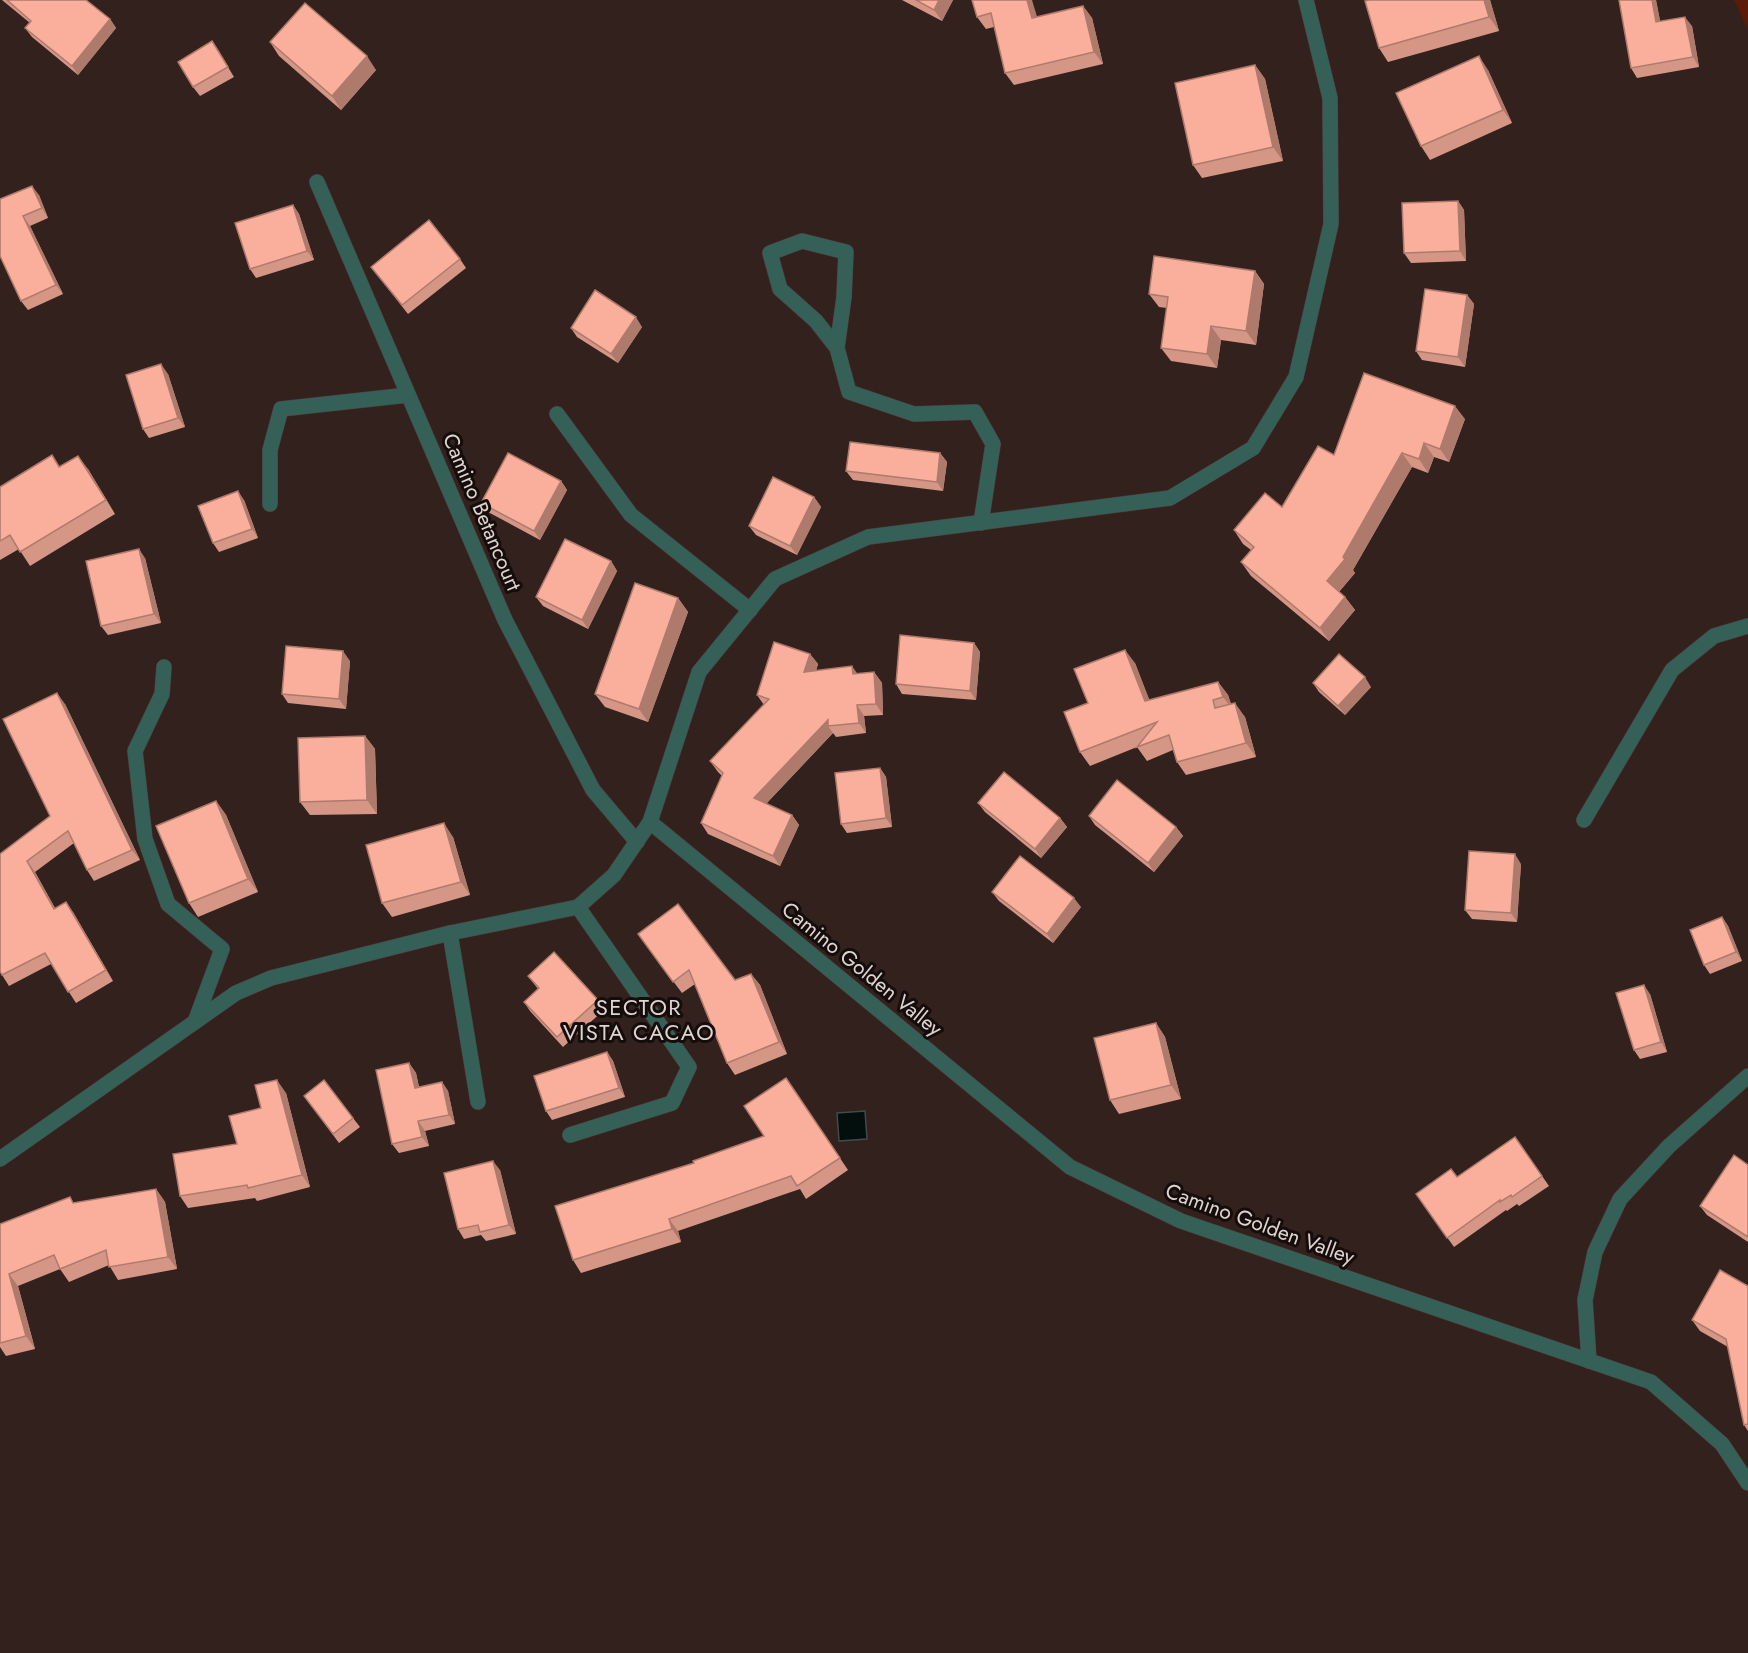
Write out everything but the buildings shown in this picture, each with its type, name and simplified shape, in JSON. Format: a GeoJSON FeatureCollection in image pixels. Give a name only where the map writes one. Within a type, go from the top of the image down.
{"type":"FeatureCollection","features":[{"type":"Feature","properties":{"kind":"street"},"geometry":{"type":"LineString","coordinates":[[0,1159],[236,993],[272,978],[450,933],[578,907],[614,875],[650,822],[699,672],[775,579],[868,537],[1170,498],[1253,448],[1296,377],[1331,224],[1330,98],[1306,0]]}},
{"type":"Feature","properties":{"kind":"street","name":"Camino Betancourt"},"geometry":{"type":"LineString","coordinates":[[317,182],[505,620],[593,790],[637,842]]}},
{"type":"Feature","properties":{"kind":"street"},"geometry":{"type":"LineString","coordinates":[[837,348],[844,297],[846,252],[802,241],[770,253],[780,289],[816,321],[837,348],[849,392],[915,414],[975,412],[993,444],[981,523]]}},
{"type":"Feature","properties":{"kind":"street"},"geometry":{"type":"LineString","coordinates":[[270,504],[270,450],[281,409],[408,394]]}},
{"type":"Feature","properties":{"kind":"street"},"geometry":{"type":"LineString","coordinates":[[557,414],[631,515],[750,610]]}},
{"type":"Feature","properties":{"kind":"street"},"geometry":{"type":"LineString","coordinates":[[1584,820],[1672,670],[1714,636],[1748,626]]}},
{"type":"Feature","properties":{"kind":"street"},"geometry":{"type":"LineString","coordinates":[[164,667],[162,694],[135,751],[145,839],[168,904],[222,949],[195,1022]]}},
{"type":"Feature","properties":{"kind":"street","name":"Camino Golden Valley"},"geometry":{"type":"LineString","coordinates":[[650,822],[1070,1167],[1181,1221],[1651,1382],[1722,1444],[1748,1483]]}},
{"type":"Feature","properties":{"kind":"street"},"geometry":{"type":"LineString","coordinates":[[570,1135],[672,1103],[689,1067],[578,907]]}},
{"type":"Feature","properties":{"kind":"street"},"geometry":{"type":"LineString","coordinates":[[450,933],[478,1102]]}},
{"type":"Feature","properties":{"kind":"street"},"geometry":{"type":"LineString","coordinates":[[1589,1361],[1585,1300],[1595,1252],[1620,1199],[1669,1146],[1748,1076]]}},
{"type":"Feature","properties":{"kind":"shaded area"},"geometry":{"type":"Polygon","coordinates":[[[1734,0],[1748,0],[1748,30],[1734,0]]]}},
{"type":"Feature","properties":{"kind":"shaded area"},"geometry":{"type":"Polygon","coordinates":[[[865,1111],[867,1139],[839,1141],[837,1113],[865,1111]]]}},
{"type":"Feature","properties":{"kind":"district","name":"SECTOR VISTA CACAO"},"geometry":{"type":"Point","coordinates":[639,1020]}}]}
